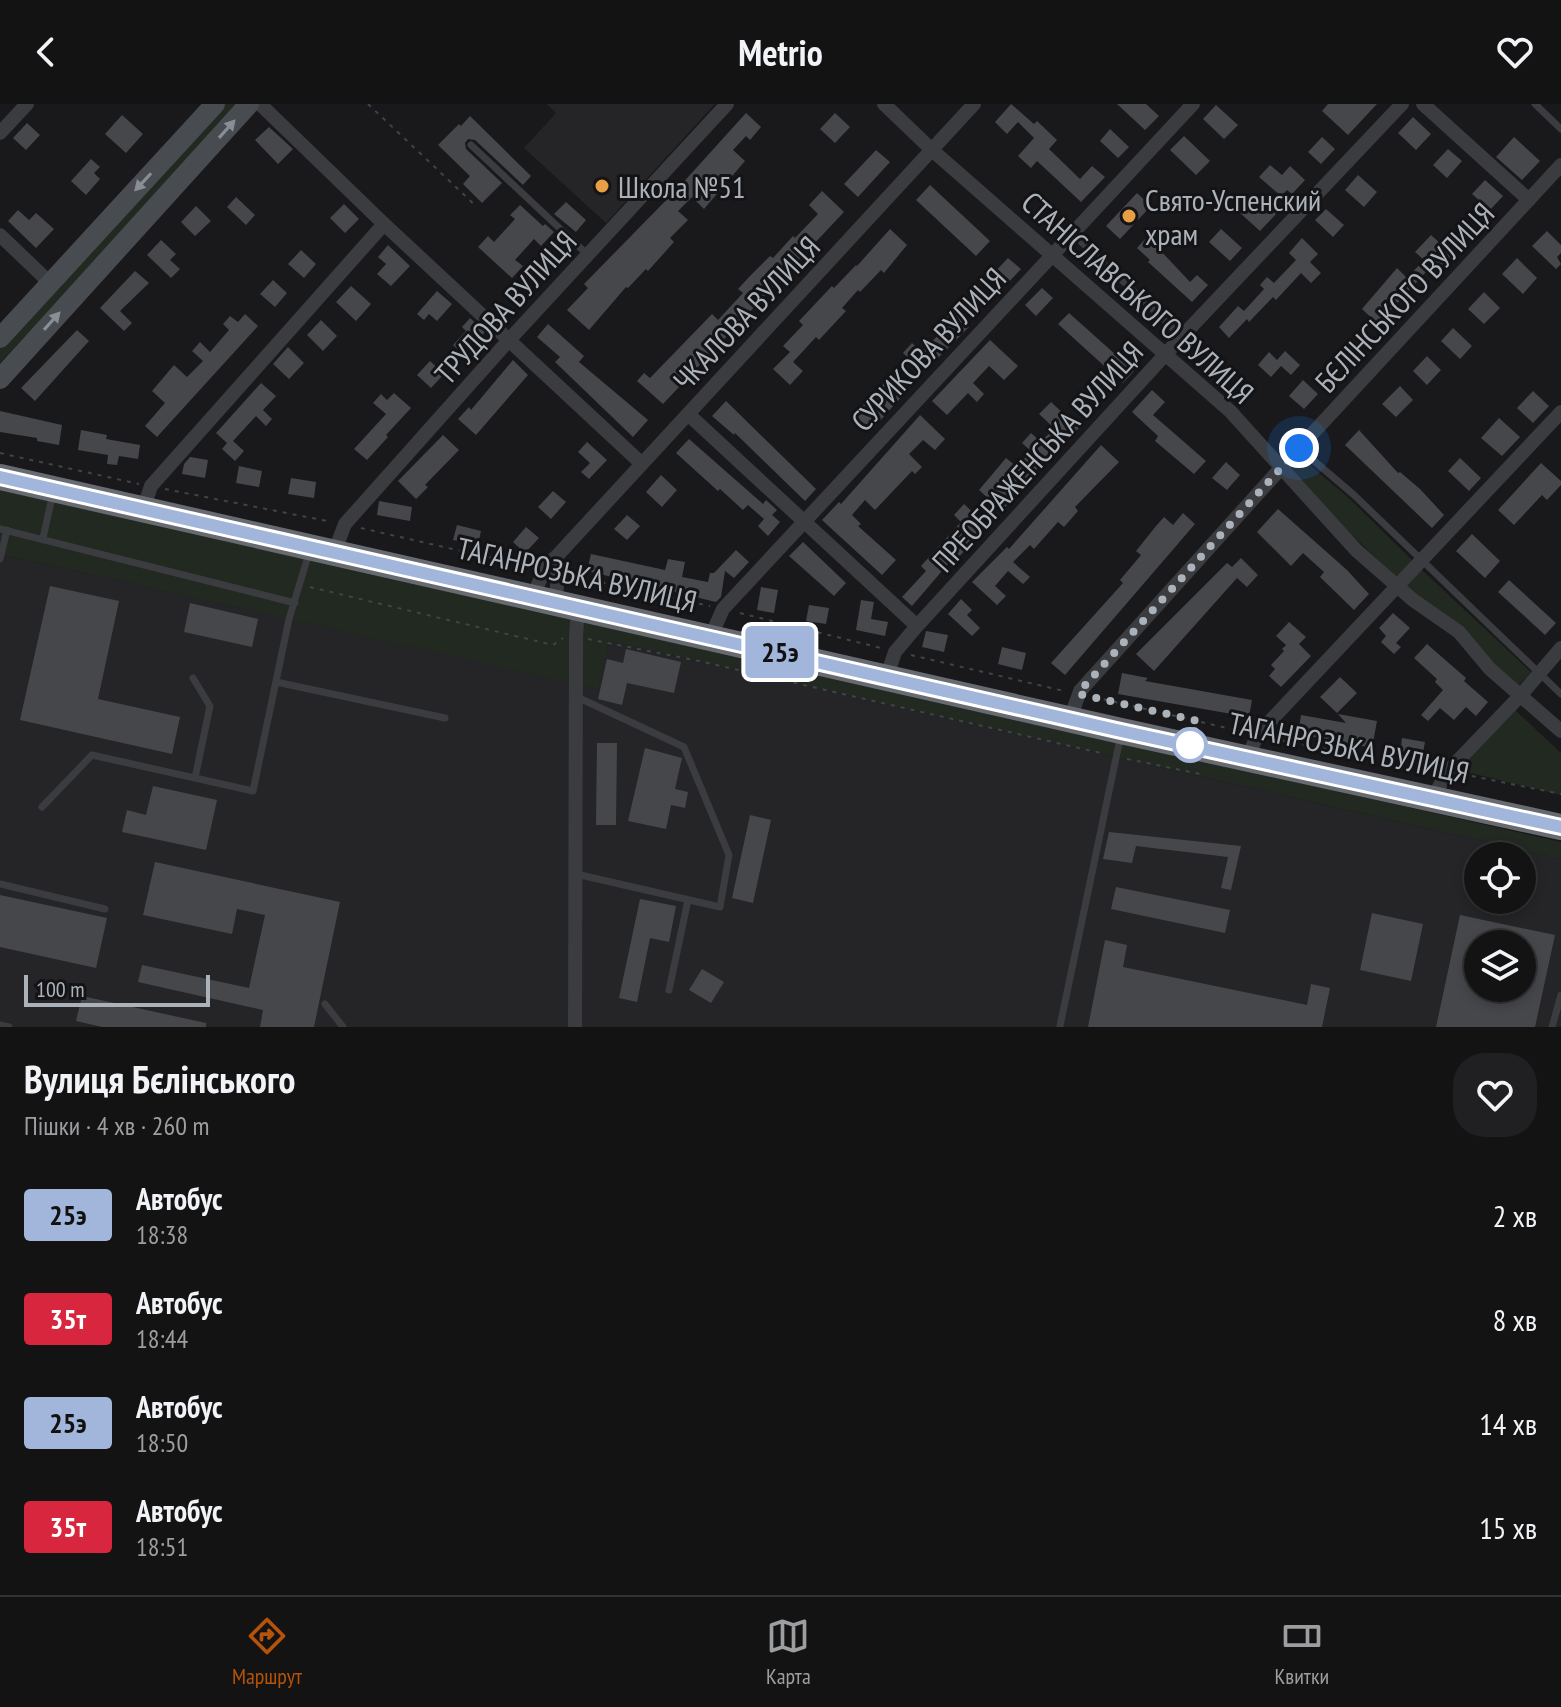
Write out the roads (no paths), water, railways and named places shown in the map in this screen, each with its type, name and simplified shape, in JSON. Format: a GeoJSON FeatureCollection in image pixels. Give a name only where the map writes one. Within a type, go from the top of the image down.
{"type":"FeatureCollection","features":[{"type":"Feature","properties":{"kind":"highway","name":"ТАГАНРОЗЬКА ВУЛИЦЯ"},"geometry":{"type":"LineString","coordinates":[[0,477],[54,489],[147,498],[322,550],[711,636],[891,664],[1070,719],[1121,731],[1252,746],[1433,798],[1561,827]]}},
{"type":"Feature","properties":{"kind":"street"},"geometry":{"type":"LineString","coordinates":[[0,133],[27,104]]}},
{"type":"Feature","properties":{"kind":"street"},"geometry":{"type":"LineString","coordinates":[[0,338],[215,104]]}},
{"type":"Feature","properties":{"kind":"street"},"geometry":{"type":"LineString","coordinates":[[0,379],[249,104]]}},
{"type":"Feature","properties":{"kind":"street"},"geometry":{"type":"LineString","coordinates":[[260,104],[642,464]]}},
{"type":"Feature","properties":{"kind":"street","name":"ТРУДОВА ВУЛИЦЯ"},"geometry":{"type":"LineString","coordinates":[[322,550],[509,340],[727,104]]}},
{"type":"Feature","properties":{"kind":"street","name":"СТАНІСЛАВСЬКОГО ВУЛИЦЯ"},"geometry":{"type":"LineString","coordinates":[[884,104],[932,150],[1230,411],[1356,550],[1423,608],[1459,632],[1490,669],[1561,731]]}},
{"type":"Feature","properties":{"kind":"street","name":"ЧКАЛОВА ВУЛИЦЯ"},"geometry":{"type":"LineString","coordinates":[[555,601],[553,566],[642,464],[974,104]]}},
{"type":"Feature","properties":{"kind":"street","name":"СУРИКОВА ВУЛИЦЯ"},"geometry":{"type":"LineString","coordinates":[[711,636],[723,609],[1193,104]]}},
{"type":"Feature","properties":{"kind":"street","name":"ПРЕОБРАЖЕНСЬКА ВУЛИЦЯ"},"geometry":{"type":"LineString","coordinates":[[891,664],[917,626],[1165,355],[1402,104]]}},
{"type":"Feature","properties":{"kind":"street"},"geometry":{"type":"LineString","coordinates":[[1423,104],[1529,200]]}},
{"type":"Feature","properties":{"kind":"street","name":"БЄЛІНСЬКОГО ВУЛИЦЯ"},"geometry":{"type":"LineString","coordinates":[[1070,719],[1079,694],[1299,448],[1561,165]]}},
{"type":"Feature","properties":{"kind":"street"},"geometry":{"type":"LineString","coordinates":[[147,498],[384,224]]}},
{"type":"Feature","properties":{"kind":"street"},"geometry":{"type":"LineString","coordinates":[[0,235],[49,282]]}},
{"type":"Feature","properties":{"kind":"street"},"geometry":{"type":"LineString","coordinates":[[1252,746],[1561,412]]}},
{"type":"Feature","properties":{"kind":"street"},"geometry":{"type":"LineString","coordinates":[[688,414],[917,626]]}},
{"type":"Feature","properties":{"kind":"street"},"geometry":{"type":"LineString","coordinates":[[553,566],[555,601],[577,697],[575,1027]]}},
{"type":"Feature","properties":{"kind":"street"},"geometry":{"type":"LineString","coordinates":[[1433,798],[1447,772],[1561,648]]}},
{"type":"Feature","properties":{"kind":"lane"},"geometry":{"type":"LineString","coordinates":[[1535,104],[1561,129]]}},
{"type":"Feature","properties":{"kind":"lane"},"geometry":{"type":"LineString","coordinates":[[471,145],[588,255]]}},
{"type":"Feature","properties":{"kind":"lane"},"geometry":{"type":"LineString","coordinates":[[1073,234],[1182,337]]}},
{"type":"Feature","properties":{"kind":"lane"},"geometry":{"type":"LineString","coordinates":[[1299,448],[1354,495],[1561,694]]}},
{"type":"Feature","properties":{"kind":"lane"},"geometry":{"type":"LineString","coordinates":[[43,538],[54,489]]}},
{"type":"Feature","properties":{"kind":"lane"},"geometry":{"type":"LineString","coordinates":[[0,559],[4,529],[295,603]]}},
{"type":"Feature","properties":{"kind":"lane"},"geometry":{"type":"LineString","coordinates":[[42,807],[92,755],[253,791],[295,603],[301,585],[322,550]]}},
{"type":"Feature","properties":{"kind":"lane"},"geometry":{"type":"LineString","coordinates":[[193,678],[210,706],[195,778]]}},
{"type":"Feature","properties":{"kind":"lane"},"geometry":{"type":"LineString","coordinates":[[276,682],[445,718]]}},
{"type":"Feature","properties":{"kind":"lane"},"geometry":{"type":"LineString","coordinates":[[576,874],[720,907],[729,855],[684,747],[577,697]]}},
{"type":"Feature","properties":{"kind":"lane"},"geometry":{"type":"LineString","coordinates":[[1060,1026],[1121,731]]}},
{"type":"Feature","properties":{"kind":"lane"},"geometry":{"type":"LineString","coordinates":[[0,884],[105,909]]}},
{"type":"Feature","properties":{"kind":"lane"},"geometry":{"type":"LineString","coordinates":[[669,990],[688,900]]}},
{"type":"Feature","properties":{"kind":"lane"},"geometry":{"type":"LineString","coordinates":[[1552,1027],[1561,995]]}},
{"type":"Feature","properties":{"kind":"lane"},"geometry":{"type":"LineString","coordinates":[[325,1004],[343,1027]]}},
{"type":"Feature","properties":{"kind":"lane"},"geometry":{"type":"LineString","coordinates":[[0,1025],[9,1027]]}},
{"type":"Feature","properties":{"kind":"place","name":"Школа №51"},"geometry":{"type":"Point","coordinates":[602,186]}},
{"type":"Feature","properties":{"kind":"place","name":"Свято-Успенский храм"},"geometry":{"type":"Point","coordinates":[1129,216]}}]}
